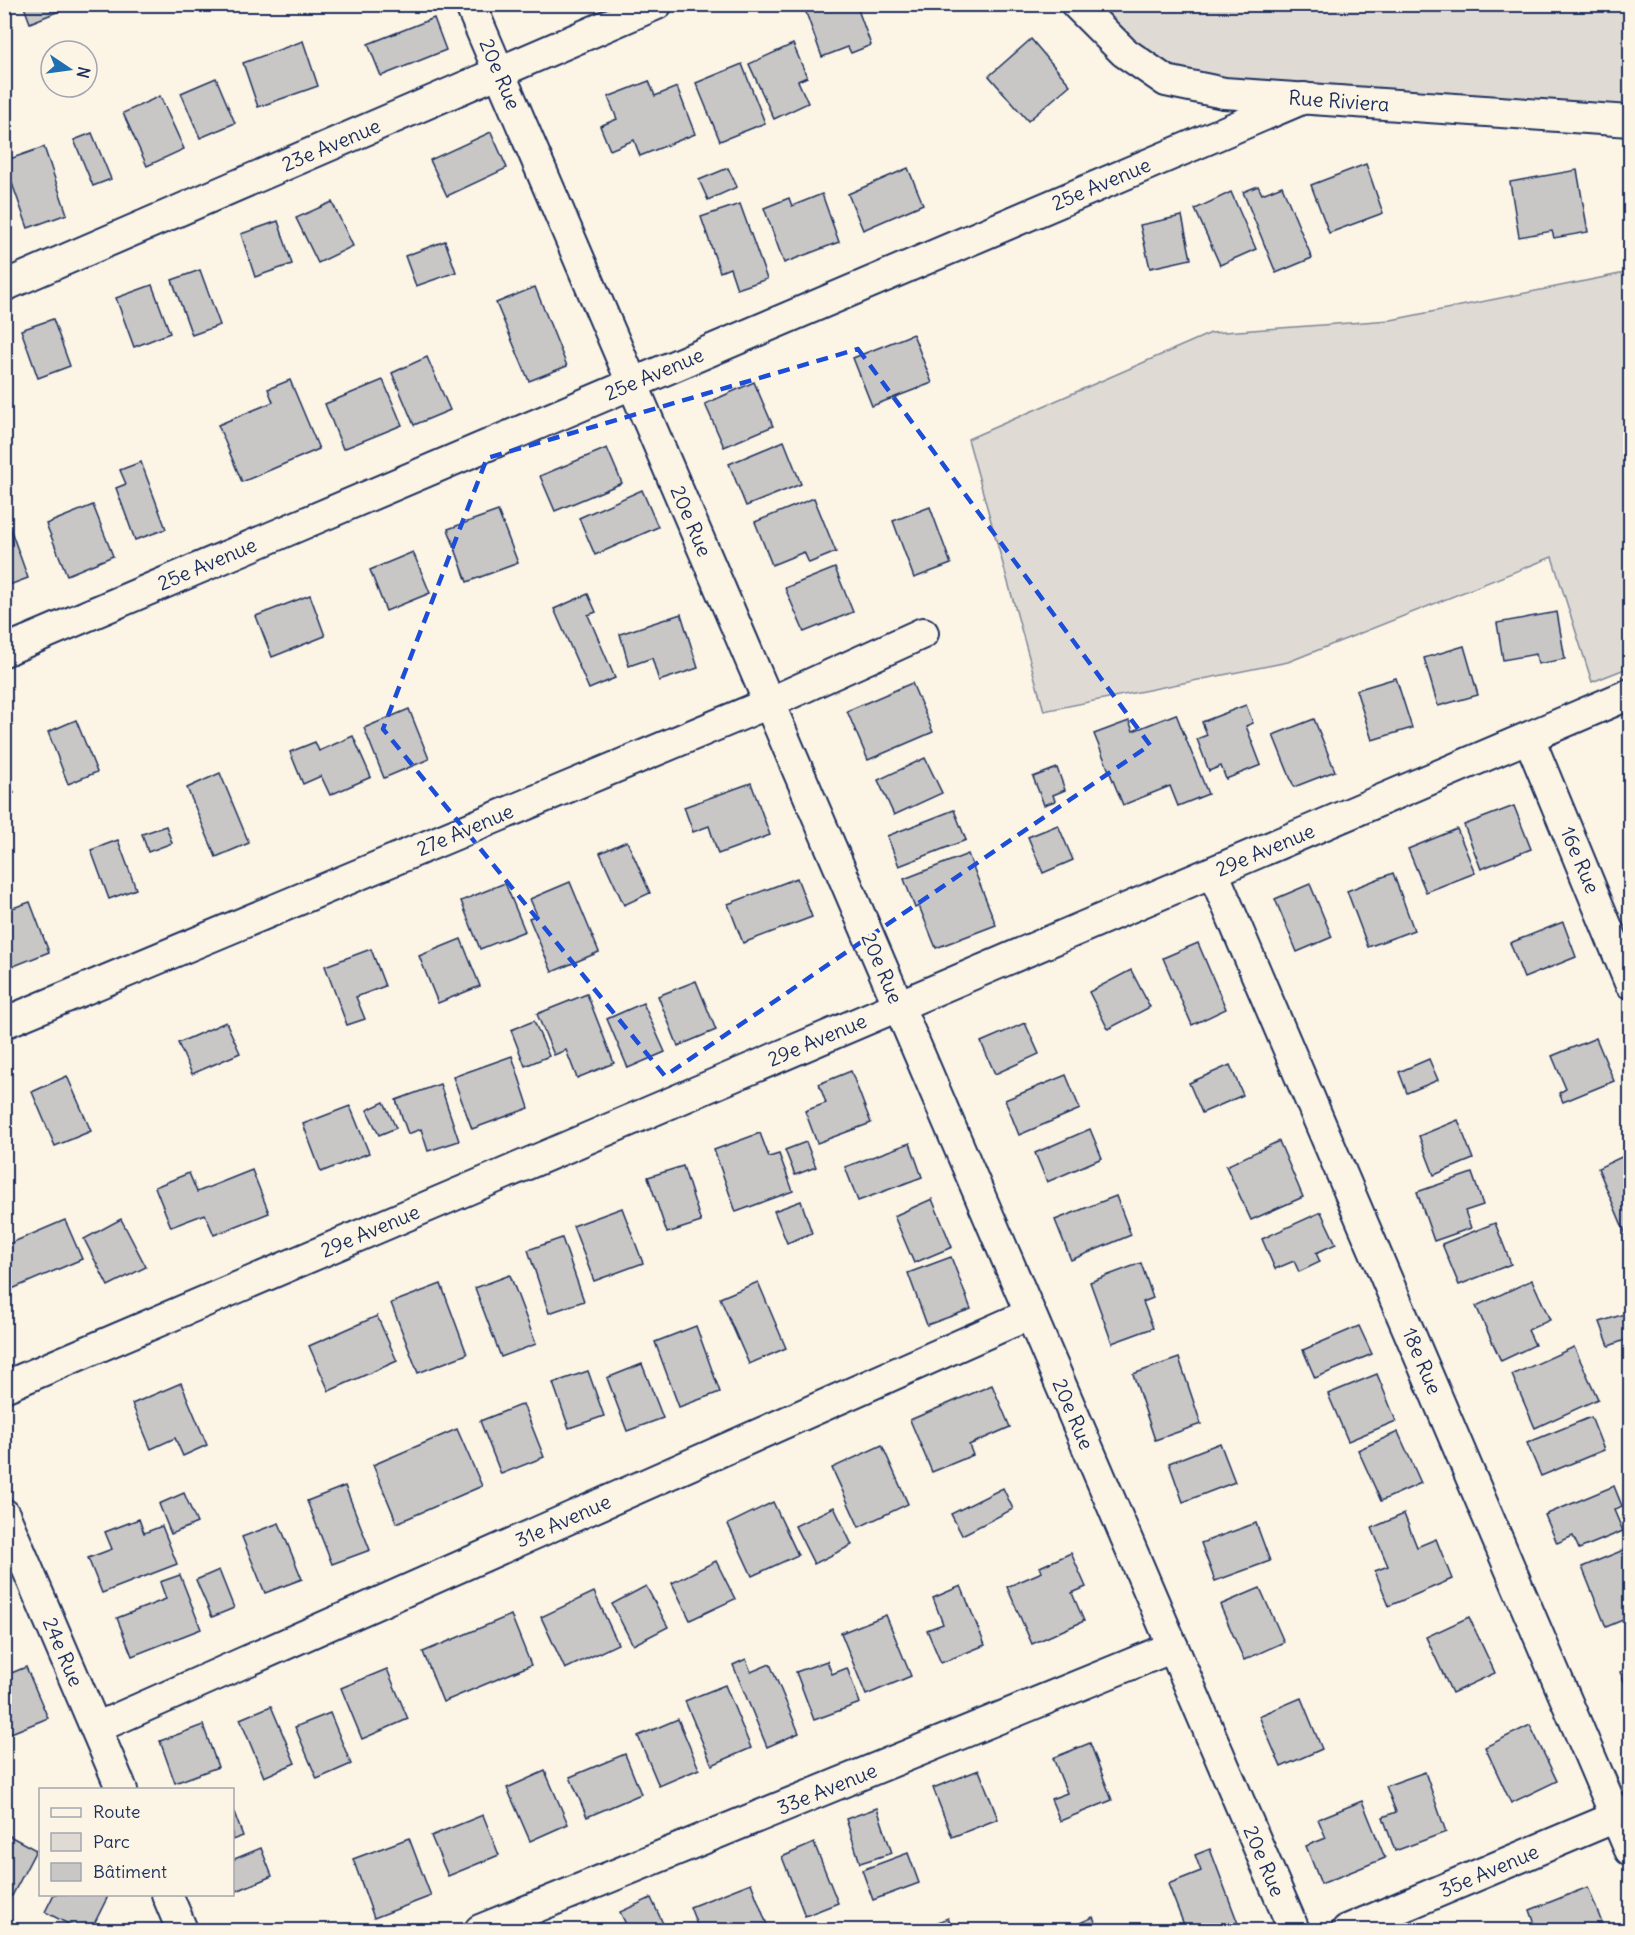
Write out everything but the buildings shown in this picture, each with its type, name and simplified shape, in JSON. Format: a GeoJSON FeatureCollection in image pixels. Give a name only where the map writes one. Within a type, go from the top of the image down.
{"type":"FeatureCollection","features":[{"type":"Feature","properties":{"kind":"street","name":"20e Rue"},"geometry":{"type":"LineString","coordinates":[[470,4],[1294,1930]]}},
{"type":"Feature","properties":{"kind":"street","name":"23e Avenue"},"geometry":{"type":"LineString","coordinates":[[4,286],[657,4]]}},
{"type":"Feature","properties":{"kind":"street","name":"Rue Riviera"},"geometry":{"type":"LineString","coordinates":[[1076,4],[1124,52],[1166,81],[1224,93],[1630,122]]}},
{"type":"Feature","properties":{"kind":"street","name":"25e Avenue"},"geometry":{"type":"LineString","coordinates":[[4,651],[1304,98]]}},
{"type":"Feature","properties":{"kind":"street","name":"27e Avenue"},"geometry":{"type":"LineString","coordinates":[[4,1023],[769,703],[923,633]]}},
{"type":"Feature","properties":{"kind":"street","name":"29e Avenue"},"geometry":{"type":"LineString","coordinates":[[4,1387],[1630,694]]}},
{"type":"Feature","properties":{"kind":"street","name":"16e Rue"},"geometry":{"type":"LineString","coordinates":[[1529,738],[1630,983]]}},
{"type":"Feature","properties":{"kind":"street","name":"18e Rue"},"geometry":{"type":"LineString","coordinates":[[1213,872],[1623,1814],[1630,1850]]}},
{"type":"Feature","properties":{"kind":"street","name":"31e Avenue"},"geometry":{"type":"LineString","coordinates":[[96,1728],[1030,1314]]}},
{"type":"Feature","properties":{"kind":"street","name":"24e Rue"},"geometry":{"type":"LineString","coordinates":[[4,1514],[121,1788]]}},
{"type":"Feature","properties":{"kind":"street","name":"33e Avenue"},"geometry":{"type":"LineString","coordinates":[[480,1930],[1173,1647]]}},
{"type":"Feature","properties":{"kind":"street","name":"35e Avenue"},"geometry":{"type":"LineString","coordinates":[[1347,1930],[1623,1814]]}},
{"type":"Feature","properties":{"kind":"street"},"geometry":{"type":"LineString","coordinates":[[168,1896],[182,1930]]}},
{"type":"Feature","properties":{"kind":"highlighted area"},"geometry":{"type":"Polygon","coordinates":[[[858,349],[1150,745],[665,1076],[383,729],[487,458],[858,349]]]}},
{"type":"Feature","properties":{"kind":"green space"},"geometry":{"type":"Polygon","coordinates":[[[1076,5],[1630,5],[1630,121],[1166,81],[1076,5]]]}},
{"type":"Feature","properties":{"kind":"green space"},"geometry":{"type":"Polygon","coordinates":[[[1630,272],[1630,667],[1592,682],[1552,557],[1288,662],[1044,711],[968,439],[1211,333],[1391,320],[1630,272]]]}}]}
